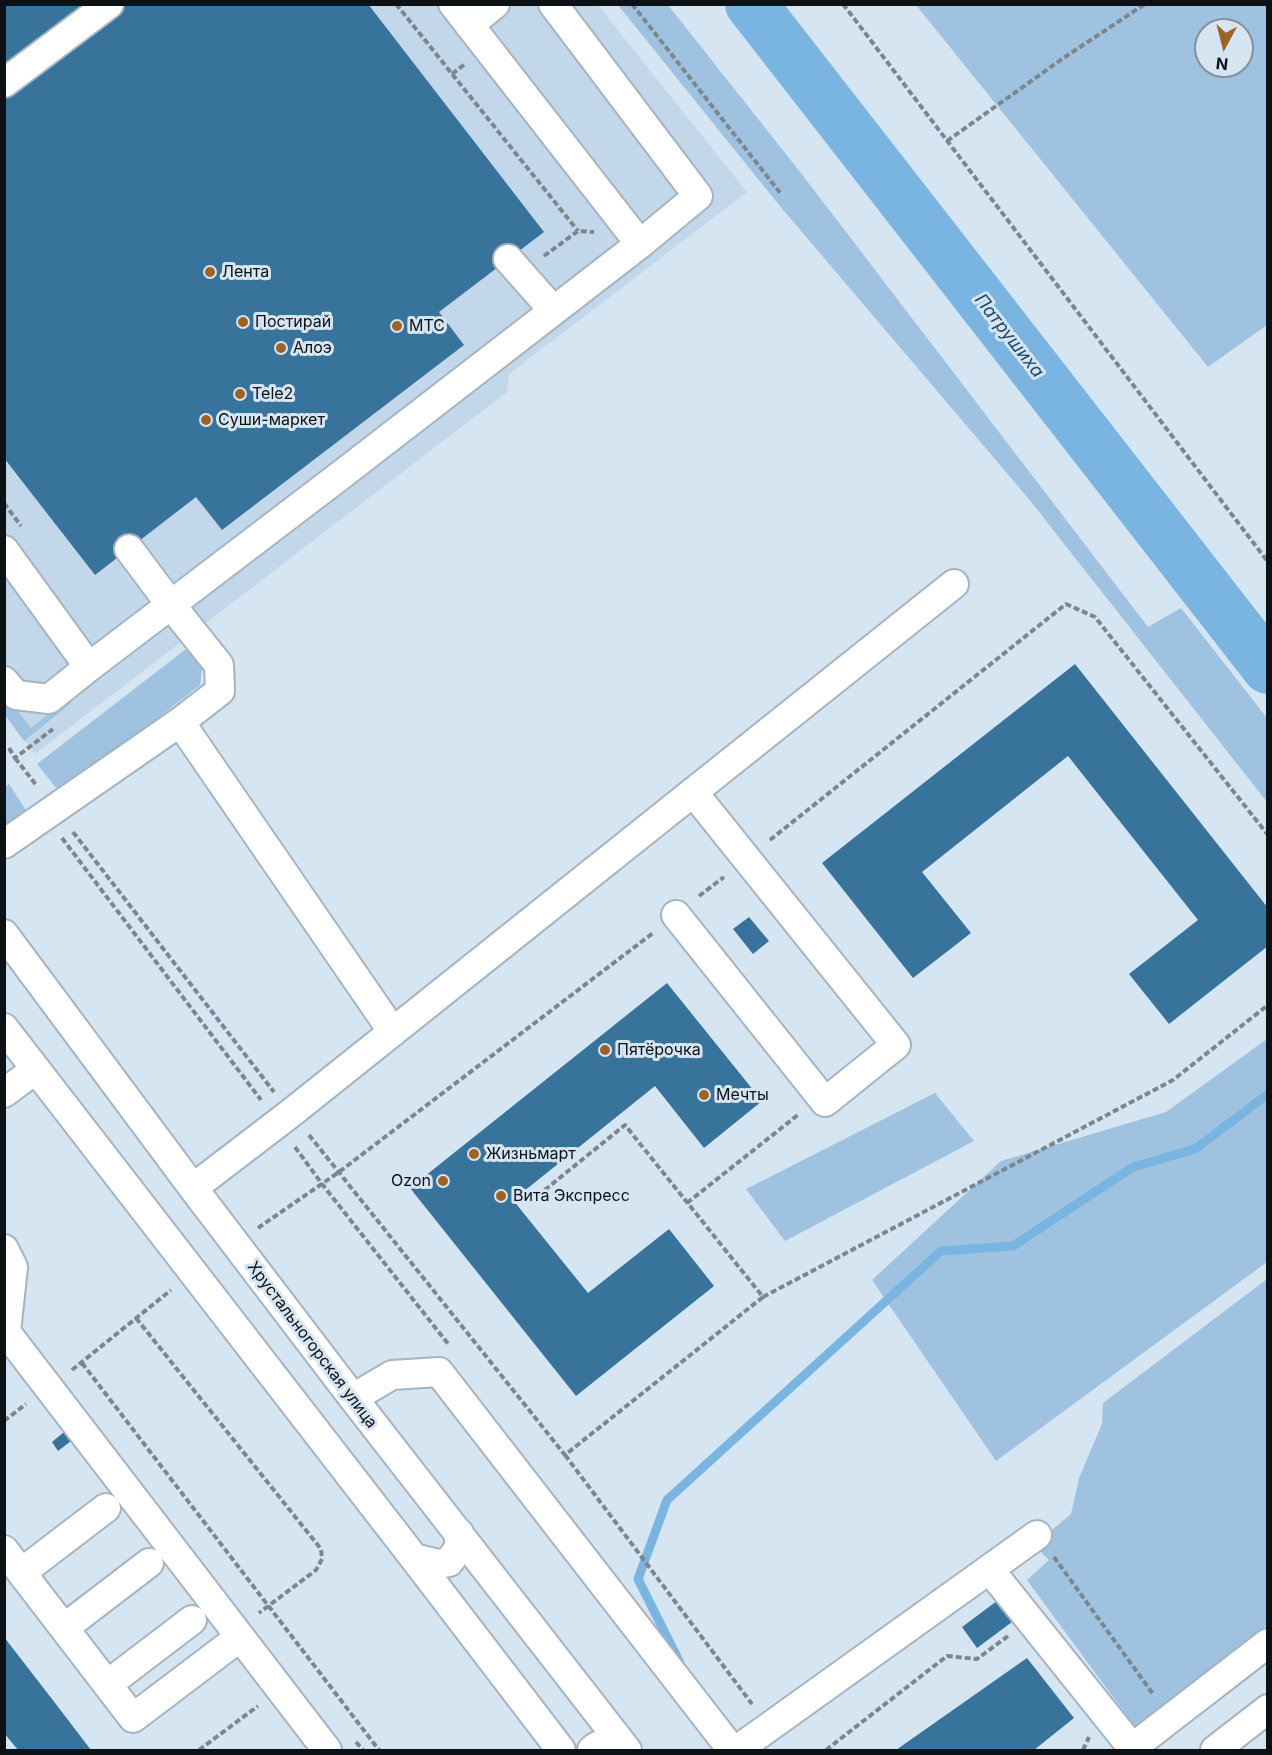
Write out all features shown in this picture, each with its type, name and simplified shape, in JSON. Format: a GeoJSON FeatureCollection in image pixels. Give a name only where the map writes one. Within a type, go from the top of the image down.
{"type":"FeatureCollection","features":[{"type":"Feature","properties":{"kind":"street"},"geometry":{"type":"LineString","coordinates":[[4,83],[109,4]]}},
{"type":"Feature","properties":{"kind":"street"},"geometry":{"type":"LineString","coordinates":[[495,4],[461,15],[640,244]]}},
{"type":"Feature","properties":{"kind":"street"},"geometry":{"type":"LineString","coordinates":[[4,681],[16,696],[49,699],[640,244],[698,196],[553,4]]}},
{"type":"Feature","properties":{"kind":"street"},"geometry":{"type":"LineString","coordinates":[[508,259],[553,310]]}},
{"type":"Feature","properties":{"kind":"street"},"geometry":{"type":"LineString","coordinates":[[4,844],[180,722],[220,691],[219,665],[129,549]]}},
{"type":"Feature","properties":{"kind":"street"},"geometry":{"type":"LineString","coordinates":[[4,550],[89,667]]}},
{"type":"Feature","properties":{"kind":"street"},"geometry":{"type":"LineString","coordinates":[[193,1188],[285,1118],[954,584]]}},
{"type":"Feature","properties":{"kind":"street"},"geometry":{"type":"LineString","coordinates":[[180,722],[393,1032]]}},
{"type":"Feature","properties":{"kind":"street"},"geometry":{"type":"LineString","coordinates":[[676,915],[825,1102],[896,1045],[693,792]]}},
{"type":"Feature","properties":{"kind":"street","name":"Хрустальногорская улица"},"geometry":{"type":"LineString","coordinates":[[4,934],[353,1398],[626,1749]]}},
{"type":"Feature","properties":{"kind":"street"},"geometry":{"type":"LineString","coordinates":[[4,1028],[561,1750]]}},
{"type":"Feature","properties":{"kind":"street"},"geometry":{"type":"LineString","coordinates":[[4,1093],[36,1069]]}},
{"type":"Feature","properties":{"kind":"street"},"geometry":{"type":"LineString","coordinates":[[4,1249],[14,1267],[5,1333],[280,1689],[318,1747]]}},
{"type":"Feature","properties":{"kind":"street"},"geometry":{"type":"LineString","coordinates":[[353,1398],[392,1375],[439,1372],[732,1750]]}},
{"type":"Feature","properties":{"kind":"street"},"geometry":{"type":"LineString","coordinates":[[22,1572],[106,1508]]}},
{"type":"Feature","properties":{"kind":"street"},"geometry":{"type":"LineString","coordinates":[[414,1558],[439,1564],[449,1562],[459,1548],[459,1533]]}},
{"type":"Feature","properties":{"kind":"street"},"geometry":{"type":"LineString","coordinates":[[737,1750],[1037,1535]]}},
{"type":"Feature","properties":{"kind":"street"},"geometry":{"type":"LineString","coordinates":[[4,1550],[134,1718],[240,1637]]}},
{"type":"Feature","properties":{"kind":"street"},"geometry":{"type":"LineString","coordinates":[[64,1628],[149,1563]]}},
{"type":"Feature","properties":{"kind":"street"},"geometry":{"type":"LineString","coordinates":[[990,1570],[1133,1749],[1268,1644]]}},
{"type":"Feature","properties":{"kind":"street"},"geometry":{"type":"LineString","coordinates":[[108,1684],[192,1620]]}},
{"type":"Feature","properties":{"kind":"street"},"geometry":{"type":"LineString","coordinates":[[1215,1750],[1268,1709]]}},
{"type":"Feature","properties":{"kind":"street"},"geometry":{"type":"LineString","coordinates":[[592,1750],[609,1743],[626,1749]]}},
{"type":"Feature","properties":{"kind":"path"},"geometry":{"type":"LineString","coordinates":[[396,4],[578,231]]}},
{"type":"Feature","properties":{"kind":"path"},"geometry":{"type":"LineString","coordinates":[[632,4],[781,194]]}},
{"type":"Feature","properties":{"kind":"path"},"geometry":{"type":"LineString","coordinates":[[843,4],[1268,562]]}},
{"type":"Feature","properties":{"kind":"path"},"geometry":{"type":"LineString","coordinates":[[947,141],[1065,57],[1145,4]]}},
{"type":"Feature","properties":{"kind":"path"},"geometry":{"type":"LineString","coordinates":[[236,1244],[339,1172],[676,915],[1066,604],[1095,617],[1268,835]]}},
{"type":"Feature","properties":{"kind":"path"},"geometry":{"type":"LineString","coordinates":[[15,758],[50,813],[285,1118],[339,1172],[565,1455],[769,1727]]}},
{"type":"Feature","properties":{"kind":"path"},"geometry":{"type":"LineString","coordinates":[[50,813],[285,1118],[322,1184],[455,1352]]}},
{"type":"Feature","properties":{"kind":"path"},"geometry":{"type":"LineString","coordinates":[[565,1455],[763,1297],[1173,1080],[1268,1005]]}},
{"type":"Feature","properties":{"kind":"path"},"geometry":{"type":"LineString","coordinates":[[687,1203],[804,1110]]}},
{"type":"Feature","properties":{"kind":"path"},"geometry":{"type":"LineString","coordinates":[[541,1193],[625,1125],[763,1297]]}},
{"type":"Feature","properties":{"kind":"path"},"geometry":{"type":"LineString","coordinates":[[71,1372],[192,1272]]}},
{"type":"Feature","properties":{"kind":"path"},"geometry":{"type":"LineString","coordinates":[[136,1318],[321,1549],[322,1559],[316,1570],[257,1614],[264,1623]]}},
{"type":"Feature","properties":{"kind":"path"},"geometry":{"type":"LineString","coordinates":[[82,1363],[379,1750]]}},
{"type":"Feature","properties":{"kind":"path"},"geometry":{"type":"LineString","coordinates":[[1037,1535],[1153,1694]]}},
{"type":"Feature","properties":{"kind":"path"},"geometry":{"type":"LineString","coordinates":[[826,1750],[947,1656],[977,1659],[1014,1632]]}},
{"type":"Feature","properties":{"kind":"path"},"geometry":{"type":"LineString","coordinates":[[199,1750],[280,1689]]}},
{"type":"Feature","properties":{"kind":"path"},"geometry":{"type":"LineString","coordinates":[[1083,1750],[1091,1732]]}},
{"type":"Feature","properties":{"kind":"path"},"geometry":{"type":"LineString","coordinates":[[356,1741],[363,1750]]}},
{"type":"Feature","properties":{"kind":"shaded area","name":"Лента"},"geometry":{"type":"Polygon","coordinates":[[[5,5],[598,5],[747,192],[509,374],[507,392],[35,754],[5,715],[5,5]]]}},
{"type":"Feature","properties":{"kind":"shaded area"},"geometry":{"type":"Polygon","coordinates":[[[618,5],[668,5],[804,177],[1148,627],[1181,608],[1267,718],[1267,802],[1028,498],[779,205],[618,5]]]}},
{"type":"Feature","properties":{"kind":"shaded area"},"geometry":{"type":"Polygon","coordinates":[[[916,5],[1267,5],[1267,325],[1208,367],[916,5]]]}},
{"type":"Feature","properties":{"kind":"shaded area"},"geometry":{"type":"Polygon","coordinates":[[[190,646],[203,663],[200,685],[61,794],[37,764],[190,646]]]}},
{"type":"Feature","properties":{"kind":"shaded area"},"geometry":{"type":"Polygon","coordinates":[[[4,694],[31,728],[70,697],[70,704],[24,741],[5,715],[4,694]]]}},
{"type":"Feature","properties":{"kind":"shaded area"},"geometry":{"type":"Polygon","coordinates":[[[9,784],[29,815],[5,832],[5,787],[9,784]]]}},
{"type":"Feature","properties":{"kind":"shaded area"},"geometry":{"type":"Polygon","coordinates":[[[1267,1039],[1267,1262],[996,1461],[872,1280],[1001,1161],[1166,1112],[1267,1039]]]}},
{"type":"Feature","properties":{"kind":"shaded area"},"geometry":{"type":"Polygon","coordinates":[[[935,1093],[974,1141],[785,1241],[746,1189],[935,1093]]]}},
{"type":"Feature","properties":{"kind":"shaded area"},"geometry":{"type":"Polygon","coordinates":[[[1267,1279],[1267,1625],[1135,1727],[1027,1580],[1049,1560],[1034,1545],[1071,1514],[1079,1478],[1102,1424],[1103,1403],[1267,1279]]]}},
{"type":"Feature","properties":{"kind":"building","name":"Лента"},"geometry":{"type":"Polygon","coordinates":[[[4,4],[368,4],[544,232],[439,312],[464,345],[222,530],[196,497],[95,575],[4,458],[4,4]]]}},
{"type":"Feature","properties":{"kind":"building"},"geometry":{"type":"Polygon","coordinates":[[[1075,664],[1268,908],[1268,946],[1169,1024],[1129,974],[1198,920],[1068,756],[922,872],[971,933],[913,978],[822,863],[1075,664]]]}},
{"type":"Feature","properties":{"kind":"building"},"geometry":{"type":"Polygon","coordinates":[[[749,917],[769,941],[753,954],[733,929],[749,917]]]}},
{"type":"Feature","properties":{"kind":"building"},"geometry":{"type":"Polygon","coordinates":[[[667,983],[762,1101],[704,1148],[655,1086],[513,1200],[588,1293],[669,1229],[714,1286],[576,1396],[410,1188],[667,983]]]}},
{"type":"Feature","properties":{"kind":"building"},"geometry":{"type":"Polygon","coordinates":[[[64,1432],[71,1441],[58,1451],[52,1442],[64,1432]]]}},
{"type":"Feature","properties":{"kind":"building"},"geometry":{"type":"Polygon","coordinates":[[[997,1601],[1012,1622],[977,1648],[962,1627],[997,1601]]]}},
{"type":"Feature","properties":{"kind":"building"},"geometry":{"type":"Polygon","coordinates":[[[4,1637],[91,1750],[18,1750],[4,1733],[4,1637]]]}},
{"type":"Feature","properties":{"kind":"building"},"geometry":{"type":"Polygon","coordinates":[[[1027,1658],[1074,1718],[1034,1750],[896,1750],[1027,1658]]]}},
{"type":"Feature","properties":{"kind":"waterway","name":"Патрушиха"},"geometry":{"type":"LineString","coordinates":[[751,4],[1268,668]]}},
{"type":"Feature","properties":{"kind":"waterway"},"geometry":{"type":"LineString","coordinates":[[680,1663],[638,1579],[667,1500],[941,1251],[1013,1246],[1133,1167],[1195,1149],[1268,1094]]}},
{"type":"Feature","properties":{"kind":"place","name":"Лента"},"geometry":{"type":"Point","coordinates":[210,272]}},
{"type":"Feature","properties":{"kind":"place","name":"Постирай"},"geometry":{"type":"Point","coordinates":[243,322]}},
{"type":"Feature","properties":{"kind":"place","name":"МТС"},"geometry":{"type":"Point","coordinates":[397,326]}},
{"type":"Feature","properties":{"kind":"place","name":"Алоэ"},"geometry":{"type":"Point","coordinates":[281,348]}},
{"type":"Feature","properties":{"kind":"place","name":"Tele2"},"geometry":{"type":"Point","coordinates":[240,394]}},
{"type":"Feature","properties":{"kind":"place","name":"Суши-маркет"},"geometry":{"type":"Point","coordinates":[206,420]}},
{"type":"Feature","properties":{"kind":"place","name":"Пятёрочка"},"geometry":{"type":"Point","coordinates":[605,1050]}},
{"type":"Feature","properties":{"kind":"place","name":"Мечты"},"geometry":{"type":"Point","coordinates":[704,1095]}},
{"type":"Feature","properties":{"kind":"place","name":"Жизньмарт"},"geometry":{"type":"Point","coordinates":[474,1154]}},
{"type":"Feature","properties":{"kind":"place","name":"Ozon"},"geometry":{"type":"Point","coordinates":[443,1181]}},
{"type":"Feature","properties":{"kind":"place","name":"Вита Экспресс"},"geometry":{"type":"Point","coordinates":[501,1196]}}]}
